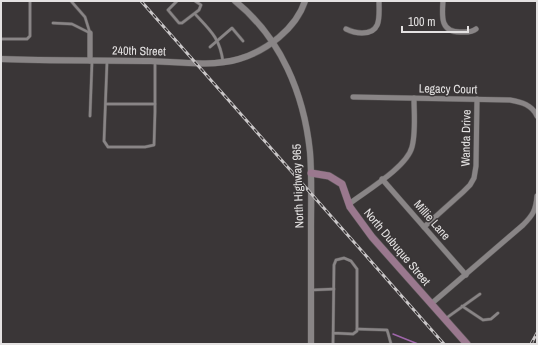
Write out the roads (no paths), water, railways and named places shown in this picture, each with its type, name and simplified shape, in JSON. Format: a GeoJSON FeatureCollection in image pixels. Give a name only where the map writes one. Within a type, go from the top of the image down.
{"type":"FeatureCollection","features":[{"type":"Feature","properties":{"kind":"main road","name":"North Dubuque Street"},"geometry":{"type":"LineString","coordinates":[[311,172],[329,176],[342,184],[349,204],[372,237],[467,344]]}},
{"type":"Feature","properties":{"kind":"street","name":"North Highway 965"},"geometry":{"type":"LineString","coordinates":[[235,1],[258,23],[273,42],[288,68],[299,95],[305,119],[311,172],[311,344]]}},
{"type":"Feature","properties":{"kind":"street","name":"240th Street"},"geometry":{"type":"LineString","coordinates":[[1,59],[223,62],[246,56],[273,42],[294,24],[305,1]]}},
{"type":"Feature","properties":{"kind":"street"},"geometry":{"type":"LineString","coordinates":[[346,29],[352,33],[367,33],[375,28],[378,20],[379,1]]}},
{"type":"Feature","properties":{"kind":"street"},"geometry":{"type":"LineString","coordinates":[[443,1],[442,18],[445,26],[449,30],[454,32],[471,32],[476,29]]}},
{"type":"Feature","properties":{"kind":"street"},"geometry":{"type":"LineString","coordinates":[[90,33],[91,61]]}},
{"type":"Feature","properties":{"kind":"street","name":"Legacy Court"},"geometry":{"type":"LineString","coordinates":[[353,97],[510,100],[530,106],[537,116]]}},
{"type":"Feature","properties":{"kind":"street"},"geometry":{"type":"LineString","coordinates":[[349,204],[406,160],[412,148],[414,135],[414,98]]}},
{"type":"Feature","properties":{"kind":"street","name":"Wanda Drive"},"geometry":{"type":"LineString","coordinates":[[424,227],[463,192],[474,178],[476,166],[477,99]]}},
{"type":"Feature","properties":{"kind":"street","name":"Millie Lane"},"geometry":{"type":"LineString","coordinates":[[382,179],[466,275]]}},
{"type":"Feature","properties":{"kind":"street"},"geometry":{"type":"LineString","coordinates":[[431,304],[532,216],[536,206],[537,196]]}},
{"type":"Feature","properties":{"kind":"lane"},"geometry":{"type":"LineString","coordinates":[[1,39],[27,40],[30,36],[30,1]]}},
{"type":"Feature","properties":{"kind":"lane"},"geometry":{"type":"LineString","coordinates":[[71,1],[85,16],[90,33]]}},
{"type":"Feature","properties":{"kind":"lane"},"geometry":{"type":"LineString","coordinates":[[177,1],[168,10],[179,23],[182,23],[199,10],[201,6],[195,1]]}},
{"type":"Feature","properties":{"kind":"lane"},"geometry":{"type":"LineString","coordinates":[[195,13],[218,41],[223,62]]}},
{"type":"Feature","properties":{"kind":"lane"},"geometry":{"type":"LineString","coordinates":[[53,23],[72,24],[90,33]]}},
{"type":"Feature","properties":{"kind":"lane"},"geometry":{"type":"LineString","coordinates":[[210,48],[232,28],[243,41]]}},
{"type":"Feature","properties":{"kind":"lane"},"geometry":{"type":"LineString","coordinates":[[90,116],[91,61]]}},
{"type":"Feature","properties":{"kind":"lane"},"geometry":{"type":"LineString","coordinates":[[107,61],[104,141],[108,147],[145,147],[154,145],[155,62]]}},
{"type":"Feature","properties":{"kind":"lane"},"geometry":{"type":"LineString","coordinates":[[106,104],[155,104]]}},
{"type":"Feature","properties":{"kind":"lane"},"geometry":{"type":"LineString","coordinates":[[333,334],[353,334],[357,331],[358,271],[352,261],[344,258],[336,260],[334,265],[334,289],[333,334],[333,344]]}},
{"type":"Feature","properties":{"kind":"lane"},"geometry":{"type":"LineString","coordinates":[[311,290],[334,289]]}},
{"type":"Feature","properties":{"kind":"lane"},"geometry":{"type":"LineString","coordinates":[[445,319],[480,294]]}},
{"type":"Feature","properties":{"kind":"lane"},"geometry":{"type":"LineString","coordinates":[[462,306],[483,320],[491,319],[498,313]]}},
{"type":"Feature","properties":{"kind":"lane"},"geometry":{"type":"LineString","coordinates":[[357,329],[386,330],[391,344]]}},
{"type":"Feature","properties":{"kind":"waterway"},"geometry":{"type":"LineString","coordinates":[[393,334],[418,344]]}},
{"type":"Feature","properties":{"kind":"railway"},"geometry":{"type":"LineString","coordinates":[[141,1],[444,344]]}},
{"type":"Feature","properties":{"kind":"railway"},"geometry":{"type":"LineString","coordinates":[[531,344],[537,333]]}}]}
